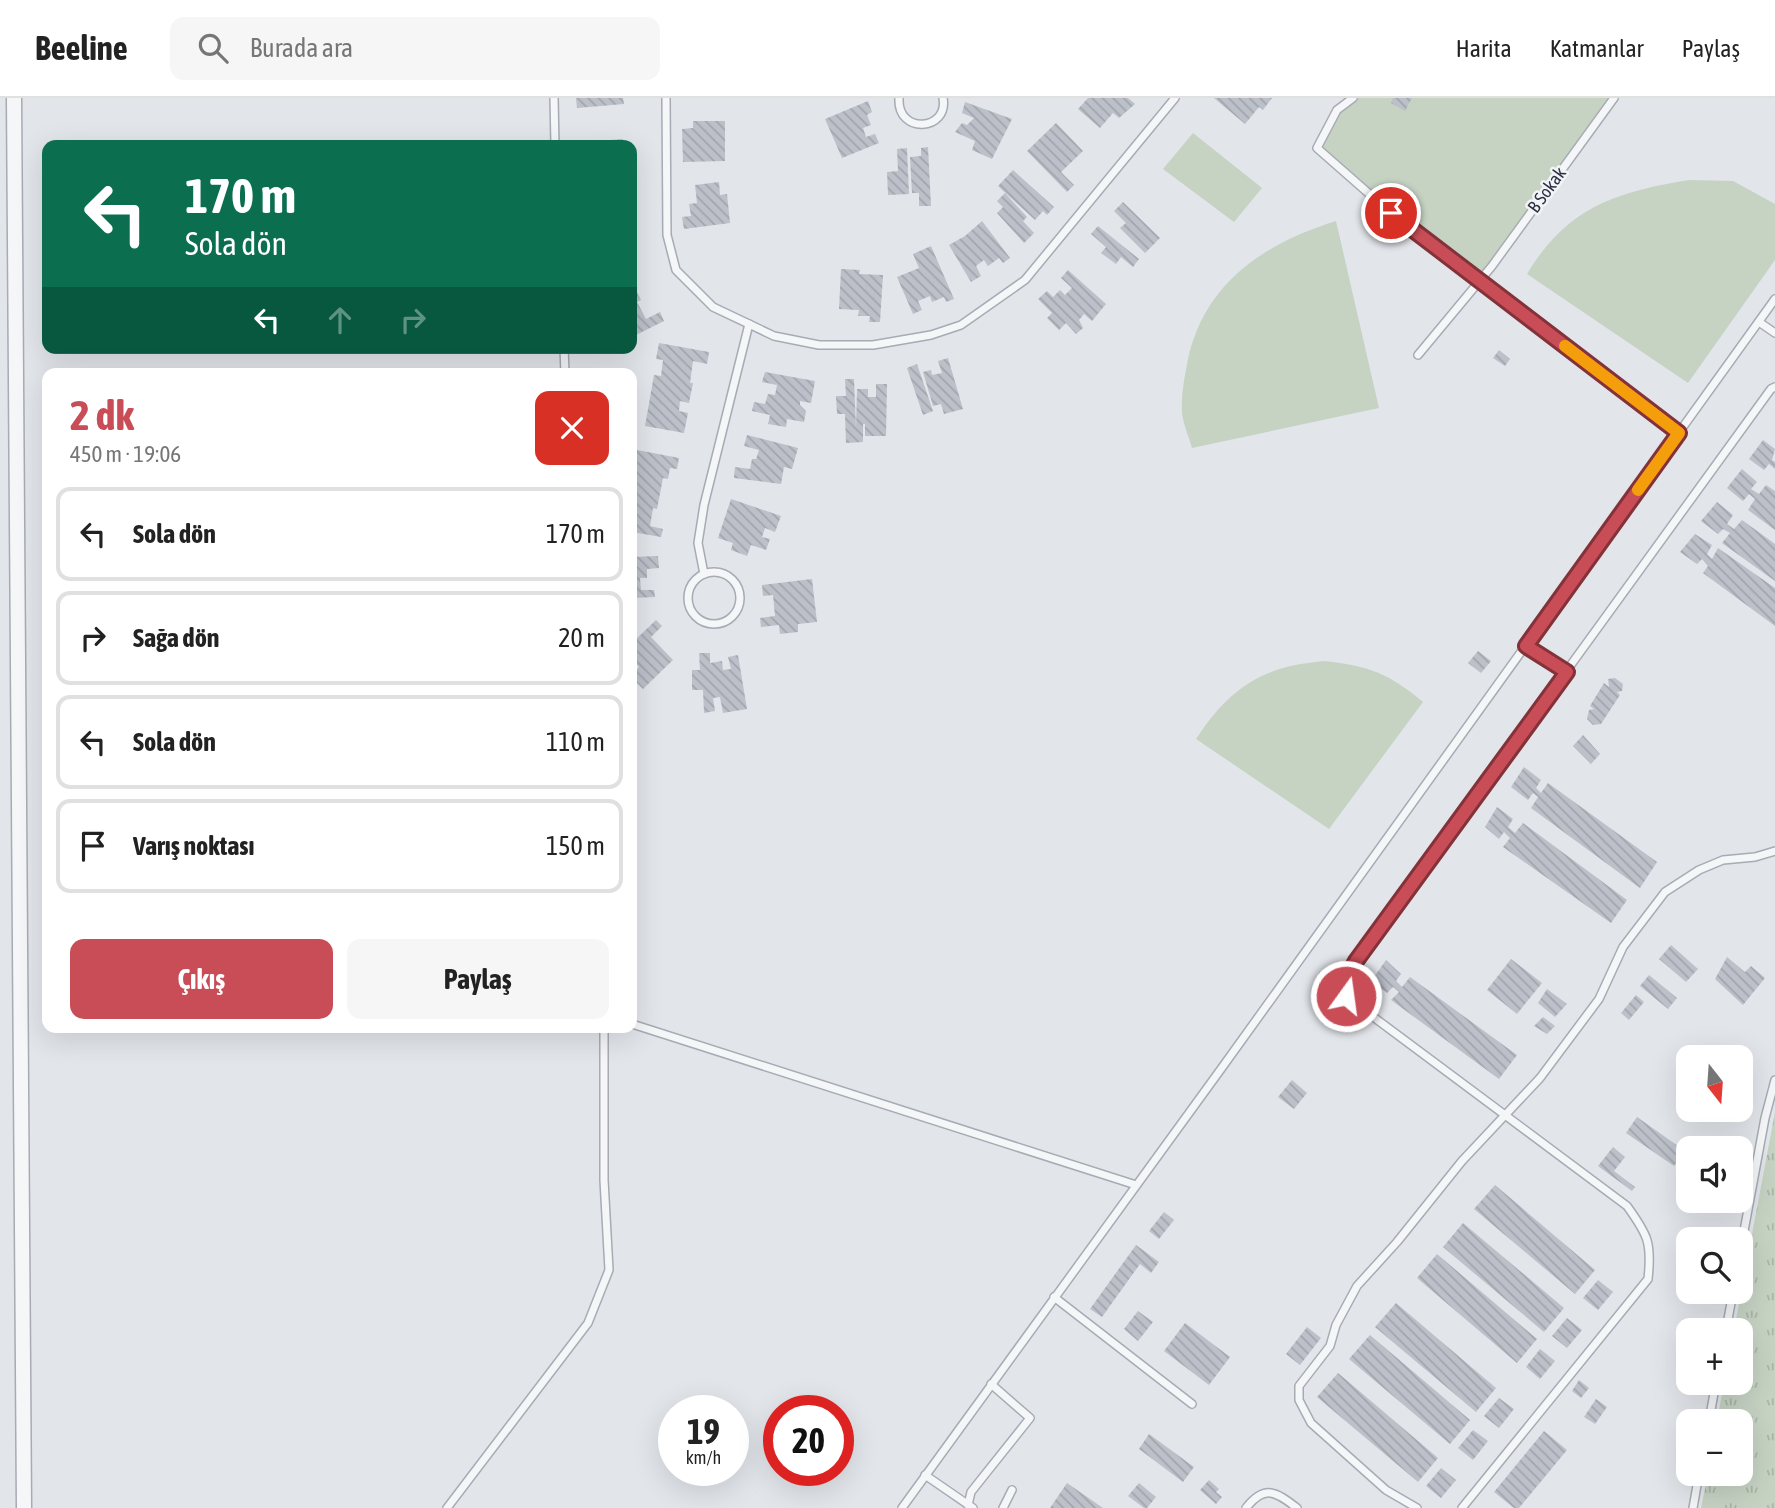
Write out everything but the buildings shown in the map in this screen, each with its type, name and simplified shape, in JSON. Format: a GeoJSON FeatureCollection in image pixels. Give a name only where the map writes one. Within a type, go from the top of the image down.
{"type":"FeatureCollection","features":[{"type":"Feature","properties":{"kind":"street"},"geometry":{"type":"LineString","coordinates":[[14,98],[24,1508]]}},
{"type":"Feature","properties":{"kind":"lane"},"geometry":{"type":"LineString","coordinates":[[554,98],[555,140]]}},
{"type":"Feature","properties":{"kind":"lane"},"geometry":{"type":"LineString","coordinates":[[666,98],[667,235],[676,270],[713,307],[774,336],[819,345],[873,345],[931,335],[961,326],[1025,280],[1175,98]]}},
{"type":"Feature","properties":{"kind":"lane"},"geometry":{"type":"LineString","coordinates":[[900,98],[900,110],[906,119],[919,125],[932,122],[939,116],[943,109],[943,98]]}},
{"type":"Feature","properties":{"kind":"lane"},"geometry":{"type":"LineString","coordinates":[[1353,98],[1337,110],[1317,148],[1391,213],[1679,433]]}},
{"type":"Feature","properties":{"kind":"lane","name":"B Sokak"},"geometry":{"type":"LineString","coordinates":[[1418,355],[1480,281],[1614,98]]}},
{"type":"Feature","properties":{"kind":"lane"},"geometry":{"type":"LineString","coordinates":[[902,1508],[1775,299]]}},
{"type":"Feature","properties":{"kind":"lane"},"geometry":{"type":"LineString","coordinates":[[1759,322],[1775,333]]}},
{"type":"Feature","properties":{"kind":"lane"},"geometry":{"type":"LineString","coordinates":[[704,574],[698,543],[704,505],[749,324]]}},
{"type":"Feature","properties":{"kind":"lane"},"geometry":{"type":"LineString","coordinates":[[1462,1508],[1648,1279],[1650,1258],[1646,1232],[1627,1206],[1356,1004],[1346,996],[1343,985],[1356,961],[1775,387]]}},
{"type":"Feature","properties":{"kind":"lane"},"geometry":{"type":"LineString","coordinates":[[721,573],[730,578],[736,584],[740,597],[739,606],[726,621],[718,624],[698,619],[690,608],[688,593],[704,574],[721,573]]}},
{"type":"Feature","properties":{"kind":"lane"},"geometry":{"type":"LineString","coordinates":[[1526,646],[1567,672]]}},
{"type":"Feature","properties":{"kind":"lane"},"geometry":{"type":"LineString","coordinates":[[1417,1508],[1386,1490],[1311,1423],[1299,1401],[1299,1386],[1330,1346],[1336,1325],[1357,1286],[1397,1242],[1462,1161],[1541,1079],[1599,999],[1623,947],[1664,892],[1699,870],[1723,860],[1755,857],[1775,851]]}},
{"type":"Feature","properties":{"kind":"lane"},"geometry":{"type":"LineString","coordinates":[[637,1026],[1136,1185]]}},
{"type":"Feature","properties":{"kind":"lane"},"geometry":{"type":"LineString","coordinates":[[447,1508],[588,1323],[609,1270],[604,1180],[604,1033]]}},
{"type":"Feature","properties":{"kind":"lane"},"geometry":{"type":"LineString","coordinates":[[1745,1227],[1765,1118],[1775,1080]]}},
{"type":"Feature","properties":{"kind":"lane"},"geometry":{"type":"LineString","coordinates":[[1054,1297],[1192,1404]]}},
{"type":"Feature","properties":{"kind":"lane"},"geometry":{"type":"LineString","coordinates":[[970,1506],[971,1492],[1030,1418],[992,1384]]}},
{"type":"Feature","properties":{"kind":"lane"},"geometry":{"type":"LineString","coordinates":[[925,1475],[970,1506]]}},
{"type":"Feature","properties":{"kind":"lane"},"geometry":{"type":"LineString","coordinates":[[1693,1508],[1697,1486]]}},
{"type":"Feature","properties":{"kind":"lane"},"geometry":{"type":"LineString","coordinates":[[1003,1508],[1012,1490]]}},
{"type":"Feature","properties":{"kind":"lane"},"geometry":{"type":"LineString","coordinates":[[1247,1508],[1260,1494],[1267,1492],[1297,1508]]}},
{"type":"Feature","properties":{"kind":"green space"},"geometry":{"type":"Polygon","coordinates":[[[1344,98],[1614,98],[1480,281],[1391,213],[1317,148],[1320,136],[1344,98]]]}},
{"type":"Feature","properties":{"kind":"green space"},"geometry":{"type":"Polygon","coordinates":[[[1193,133],[1262,188],[1234,222],[1163,169],[1193,133]]]}},
{"type":"Feature","properties":{"kind":"green space"},"geometry":{"type":"Polygon","coordinates":[[[1689,180],[1733,181],[1775,204],[1775,260],[1688,383],[1527,274],[1542,251],[1559,233],[1596,206],[1639,190],[1689,180]]]}},
{"type":"Feature","properties":{"kind":"green space"},"geometry":{"type":"Polygon","coordinates":[[[1336,221],[1379,408],[1192,448],[1183,417],[1182,394],[1195,336],[1206,312],[1221,290],[1260,256],[1284,242],[1336,221]]]}},
{"type":"Feature","properties":{"kind":"green space"},"geometry":{"type":"Polygon","coordinates":[[[1325,661],[1377,672],[1423,702],[1329,829],[1196,739],[1222,706],[1250,682],[1283,668],[1325,661]]]}},
{"type":"Feature","properties":{"kind":"green space"},"geometry":{"type":"Polygon","coordinates":[[[1775,1112],[1775,1508],[1701,1508],[1706,1486],[1753,1486],[1753,1409],[1719,1409],[1722,1395],[1753,1395],[1753,1318],[1736,1318],[1739,1304],[1753,1304],[1753,1229],[1775,1112]]]}},
{"type":"Feature","properties":{"kind":"slow traffic"},"geometry":{"type":"LineString","coordinates":[[1565,346],[1679,433],[1638,490]]}},
{"type":"Feature","properties":{"kind":"route"},"geometry":{"type":"LineString","coordinates":[[1346,996],[1343,985],[1356,961],[1567,672],[1526,646],[1679,433],[1391,213]]}}]}
